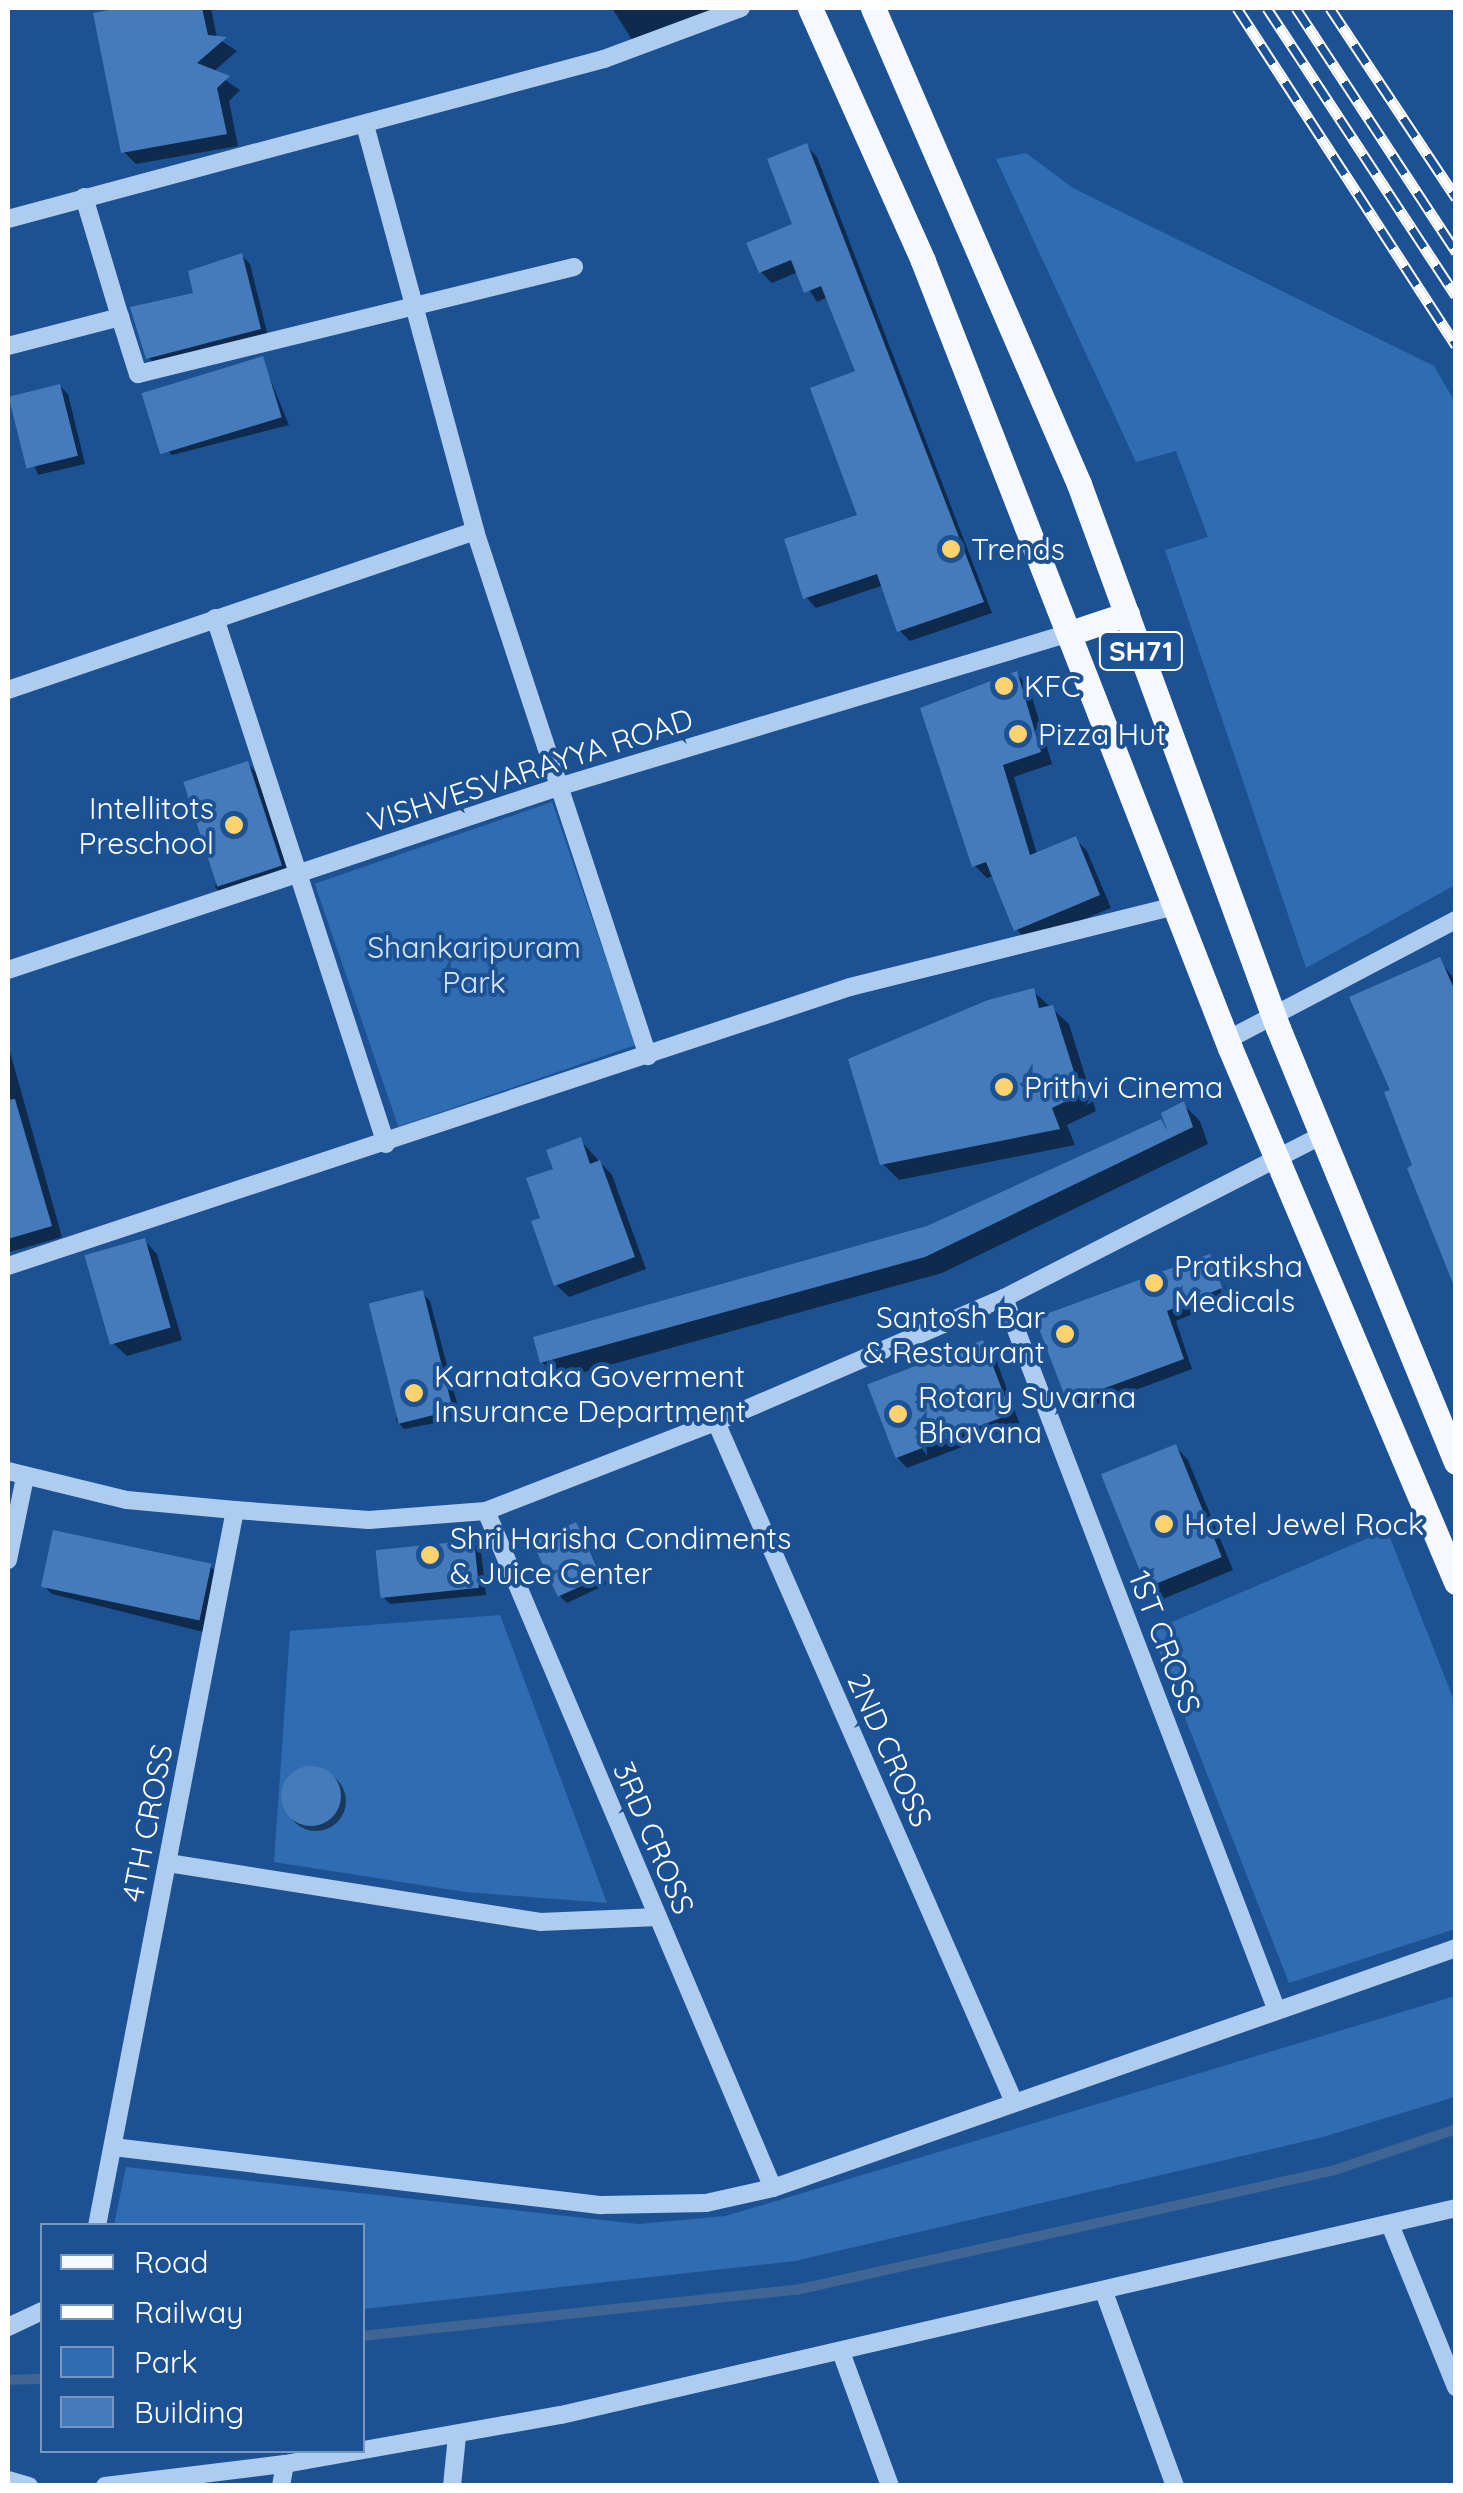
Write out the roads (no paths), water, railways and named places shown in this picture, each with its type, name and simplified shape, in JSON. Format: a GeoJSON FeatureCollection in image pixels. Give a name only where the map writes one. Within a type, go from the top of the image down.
{"type":"FeatureCollection","features":[{"type":"Feature","properties":{"kind":"main road","name":"SH71"},"geometry":{"type":"LineString","coordinates":[[810,8],[923,261],[1073,632],[1227,1040],[1456,1582]]}},
{"type":"Feature","properties":{"kind":"main road","name":"SH71"},"geometry":{"type":"LineString","coordinates":[[873,8],[1071,466],[1274,1017],[1387,1302],[1456,1462]]}},
{"type":"Feature","properties":{"kind":"main road"},"geometry":{"type":"LineString","coordinates":[[1073,632],[1127,614]]}},
{"type":"Feature","properties":{"kind":"street"},"geometry":{"type":"LineString","coordinates":[[8,219],[604,59],[741,8]]}},
{"type":"Feature","properties":{"kind":"street"},"geometry":{"type":"LineString","coordinates":[[364,125],[474,530],[648,1056]]}},
{"type":"Feature","properties":{"kind":"street"},"geometry":{"type":"LineString","coordinates":[[84,197],[138,374],[574,267]]}},
{"type":"Feature","properties":{"kind":"street"},"geometry":{"type":"LineString","coordinates":[[8,346],[120,317]]}},
{"type":"Feature","properties":{"kind":"street"},"geometry":{"type":"LineString","coordinates":[[8,690],[474,530]]}},
{"type":"Feature","properties":{"kind":"street"},"geometry":{"type":"LineString","coordinates":[[215,618],[386,1144]]}},
{"type":"Feature","properties":{"kind":"street","name":"VISHVESVARAYYA ROAD"},"geometry":{"type":"LineString","coordinates":[[8,970],[558,787],[1073,632]]}},
{"type":"Feature","properties":{"kind":"street"},"geometry":{"type":"LineString","coordinates":[[8,1266],[386,1144],[850,987],[1175,906]]}},
{"type":"Feature","properties":{"kind":"street"},"geometry":{"type":"LineString","coordinates":[[1227,1040],[1456,920]]}},
{"type":"Feature","properties":{"kind":"street"},"geometry":{"type":"LineString","coordinates":[[8,1560],[16,1474],[127,1500],[236,1510],[369,1520],[486,1510],[716,1422],[1004,1298],[1321,1136]]}},
{"type":"Feature","properties":{"kind":"street","name":"1ST CROSS"},"geometry":{"type":"LineString","coordinates":[[1004,1298],[1275,2006]]}},
{"type":"Feature","properties":{"kind":"street","name":"2ND CROSS"},"geometry":{"type":"LineString","coordinates":[[716,1422],[1013,2100]]}},
{"type":"Feature","properties":{"kind":"street","name":"4TH CROSS"},"geometry":{"type":"LineString","coordinates":[[98,2223],[236,1510]]}},
{"type":"Feature","properties":{"kind":"street","name":"3RD CROSS"},"geometry":{"type":"LineString","coordinates":[[486,1510],[773,2188]]}},
{"type":"Feature","properties":{"kind":"street"},"geometry":{"type":"LineString","coordinates":[[168,1862],[540,1922],[658,1917]]}},
{"type":"Feature","properties":{"kind":"street"},"geometry":{"type":"LineString","coordinates":[[113,2147],[602,2205],[706,2203],[773,2188],[1275,2006],[1456,1948]]}},
{"type":"Feature","properties":{"kind":"street"},"geometry":{"type":"LineString","coordinates":[[365,2451],[457,2436],[840,2352],[1391,2227],[1456,2208]]}},
{"type":"Feature","properties":{"kind":"street"},"geometry":{"type":"LineString","coordinates":[[1391,2227],[1456,2387]]}},
{"type":"Feature","properties":{"kind":"street"},"geometry":{"type":"LineString","coordinates":[[1104,2292],[1176,2486]]}},
{"type":"Feature","properties":{"kind":"street"},"geometry":{"type":"LineString","coordinates":[[8,2326],[40,2312]]}},
{"type":"Feature","properties":{"kind":"street"},"geometry":{"type":"LineString","coordinates":[[840,2352],[890,2486]]}},
{"type":"Feature","properties":{"kind":"street"},"geometry":{"type":"LineString","coordinates":[[452,2486],[457,2436]]}},
{"type":"Feature","properties":{"kind":"street"},"geometry":{"type":"LineString","coordinates":[[104,2486],[352,2453]]}},
{"type":"Feature","properties":{"kind":"street"},"geometry":{"type":"LineString","coordinates":[[281,2486],[284,2464]]}},
{"type":"Feature","properties":{"kind":"street"},"geometry":{"type":"LineString","coordinates":[[8,2480],[29,2486]]}},
{"type":"Feature","properties":{"kind":"waterway"},"geometry":{"type":"LineString","coordinates":[[365,2336],[796,2290],[1335,2170],[1456,2129]]}},
{"type":"Feature","properties":{"kind":"waterway"},"geometry":{"type":"LineString","coordinates":[[8,2380],[40,2379]]}},
{"type":"Feature","properties":{"kind":"railway"},"geometry":{"type":"LineString","coordinates":[[1237,8],[1456,345]]}},
{"type":"Feature","properties":{"kind":"railway"},"geometry":{"type":"LineString","coordinates":[[1267,8],[1456,296]]}},
{"type":"Feature","properties":{"kind":"railway"},"geometry":{"type":"LineString","coordinates":[[1296,8],[1456,252]]}},
{"type":"Feature","properties":{"kind":"railway"},"geometry":{"type":"LineString","coordinates":[[1330,8],[1456,198]]}},
{"type":"Feature","properties":{"kind":"place","name":"Trends"},"geometry":{"type":"Point","coordinates":[951,549]}},
{"type":"Feature","properties":{"kind":"place","name":"KFC"},"geometry":{"type":"Point","coordinates":[1004,686]}},
{"type":"Feature","properties":{"kind":"place","name":"Pizza Hut"},"geometry":{"type":"Point","coordinates":[1018,734]}},
{"type":"Feature","properties":{"kind":"place","name":"Intellitots Preschool"},"geometry":{"type":"Point","coordinates":[234,825]}},
{"type":"Feature","properties":{"kind":"place","name":"Prithvi Cinema"},"geometry":{"type":"Point","coordinates":[1004,1087]}},
{"type":"Feature","properties":{"kind":"place","name":"Pratiksha Medicals"},"geometry":{"type":"Point","coordinates":[1154,1283]}},
{"type":"Feature","properties":{"kind":"place","name":"Santosh Bar & Restaurant"},"geometry":{"type":"Point","coordinates":[1065,1334]}},
{"type":"Feature","properties":{"kind":"place","name":"Karnataka Goverment Insurance Department"},"geometry":{"type":"Point","coordinates":[414,1393]}},
{"type":"Feature","properties":{"kind":"place","name":"Rotary Suvarna Bhavana"},"geometry":{"type":"Point","coordinates":[898,1414]}},
{"type":"Feature","properties":{"kind":"place","name":"Hotel Jewel Rock"},"geometry":{"type":"Point","coordinates":[1164,1524]}},
{"type":"Feature","properties":{"kind":"place","name":"Shri Harisha Condiments & Juice Center"},"geometry":{"type":"Point","coordinates":[430,1555]}},
{"type":"Feature","properties":{"kind":"park label","name":"Shankaripuram Park"},"geometry":{"type":"Point","coordinates":[474,964]}}]}
